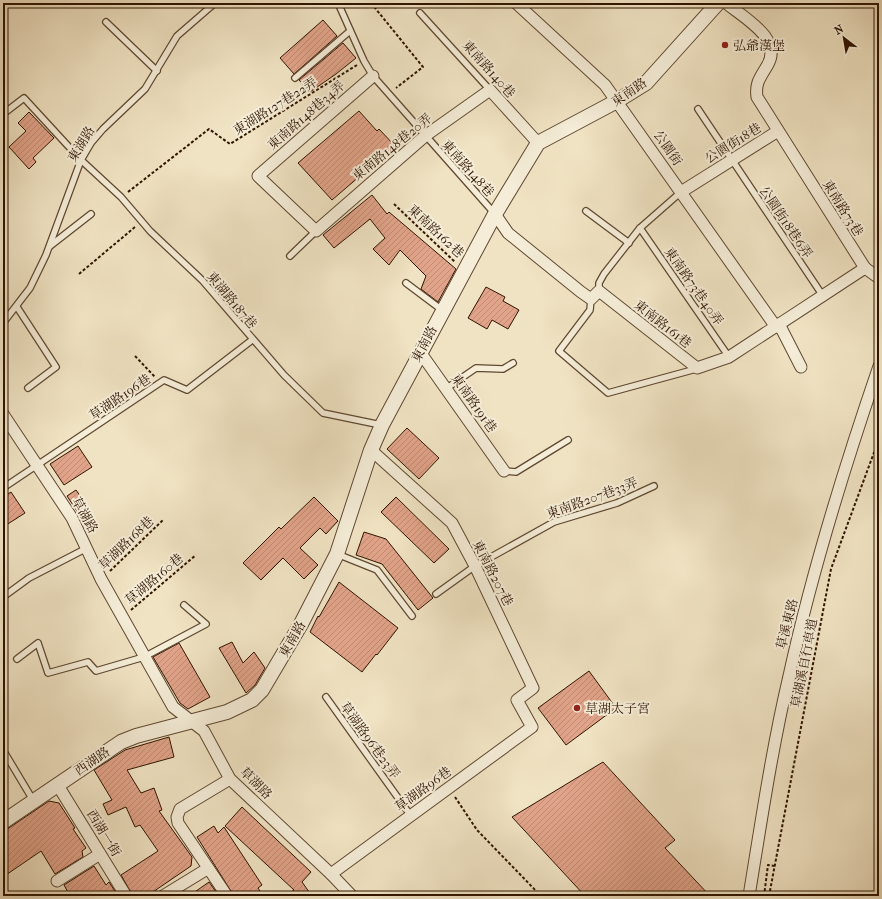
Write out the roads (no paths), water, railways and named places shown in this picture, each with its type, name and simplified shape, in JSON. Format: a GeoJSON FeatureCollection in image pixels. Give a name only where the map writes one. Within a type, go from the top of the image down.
{"type":"FeatureCollection","features":[{"type":"Feature","properties":{"kind":"street","name":"公園街"},"geometry":{"type":"LineString","coordinates":[[516,3],[605,85],[777,326],[801,367]]}},
{"type":"Feature","properties":{"kind":"street","name":"東南路"},"geometry":{"type":"LineString","coordinates":[[191,722],[241,706],[252,700],[262,690],[300,624],[337,554],[370,450],[382,425],[442,310],[465,271],[495,214],[538,143],[617,101],[646,83],[718,3]]}},
{"type":"Feature","properties":{"kind":"street","name":"東南路73巷"},"geometry":{"type":"LineString","coordinates":[[726,3],[764,34],[770,46],[772,58],[755,86],[757,97],[865,268]]}},
{"type":"Feature","properties":{"kind":"street","name":"東南路148巷34弄"},"geometry":{"type":"LineString","coordinates":[[316,231],[258,176],[373,76]]}},
{"type":"Feature","properties":{"kind":"street","name":"東南路148巷20弄"},"geometry":{"type":"LineString","coordinates":[[316,231],[425,136],[490,90]]}},
{"type":"Feature","properties":{"kind":"street","name":"東南路140巷"},"geometry":{"type":"LineString","coordinates":[[490,90],[538,143]]}},
{"type":"Feature","properties":{"kind":"street","name":"公園街18巷"},"geometry":{"type":"LineString","coordinates":[[681,192],[778,131]]}},
{"type":"Feature","properties":{"kind":"street","name":"東南路161巷"},"geometry":{"type":"LineString","coordinates":[[495,214],[508,233],[697,368]]}},
{"type":"Feature","properties":{"kind":"street"},"geometry":{"type":"LineString","coordinates":[[697,368],[729,357],[865,268],[879,278]]}},
{"type":"Feature","properties":{"kind":"street","name":"東南路191巷"},"geometry":{"type":"LineString","coordinates":[[420,352],[447,388],[504,471]]}},
{"type":"Feature","properties":{"kind":"street","name":"草溪東路"},"geometry":{"type":"LineString","coordinates":[[750,896],[788,677],[814,575],[848,458],[879,366]]}},
{"type":"Feature","properties":{"kind":"street","name":"草湖路"},"geometry":{"type":"LineString","coordinates":[[3,414],[39,465],[72,518],[101,579],[173,707],[204,731],[230,779],[331,874],[352,896]]}},
{"type":"Feature","properties":{"kind":"street","name":"東南路207巷"},"geometry":{"type":"LineString","coordinates":[[370,450],[452,523],[475,566],[534,688],[517,700],[532,727]]}},
{"type":"Feature","properties":{"kind":"street","name":"西湖路"},"geometry":{"type":"LineString","coordinates":[[3,822],[33,800],[121,742],[136,736],[191,722]]}},
{"type":"Feature","properties":{"kind":"street","name":"草湖路96巷"},"geometry":{"type":"LineString","coordinates":[[331,874],[532,727]]}},
{"type":"Feature","properties":{"kind":"street"},"geometry":{"type":"LineString","coordinates":[[227,896],[207,869],[178,823],[177,817],[180,809],[230,779]]}},
{"type":"Feature","properties":{"kind":"street","name":"西湖一街"},"geometry":{"type":"LineString","coordinates":[[57,784],[126,896]]}},
{"type":"Feature","properties":{"kind":"street"},"geometry":{"type":"LineString","coordinates":[[57,881],[100,854]]}},
{"type":"Feature","properties":{"kind":"street"},"geometry":{"type":"LineString","coordinates":[[163,896],[207,869]]}},
{"type":"Feature","properties":{"kind":"lane","name":"東湖路"},"geometry":{"type":"LineString","coordinates":[[3,323],[17,307],[30,288],[49,247],[81,160],[91,143],[103,128],[145,90],[177,36],[215,3]]}},
{"type":"Feature","properties":{"kind":"lane","name":"東南路148巷"},"geometry":{"type":"LineString","coordinates":[[338,3],[350,31],[373,76],[495,214]]}},
{"type":"Feature","properties":{"kind":"lane","name":"東南路140巷"},"geometry":{"type":"LineString","coordinates":[[420,13],[490,90]]}},
{"type":"Feature","properties":{"kind":"lane"},"geometry":{"type":"LineString","coordinates":[[106,22],[157,71]]}},
{"type":"Feature","properties":{"kind":"lane"},"geometry":{"type":"LineString","coordinates":[[295,78],[350,31]]}},
{"type":"Feature","properties":{"kind":"lane","name":"東湖路187巷"},"geometry":{"type":"LineString","coordinates":[[3,114],[24,98],[81,160],[121,197],[142,221],[202,280],[252,340],[284,375],[323,413],[382,425]]}},
{"type":"Feature","properties":{"kind":"lane","name":"公園街18巷6弄"},"geometry":{"type":"LineString","coordinates":[[698,109],[731,161],[823,296]]}},
{"type":"Feature","properties":{"kind":"lane"},"geometry":{"type":"LineString","coordinates":[[681,192],[640,228],[604,274],[599,283],[590,310],[560,352],[608,393],[697,368]]}},
{"type":"Feature","properties":{"kind":"lane"},"geometry":{"type":"LineString","coordinates":[[586,211],[629,243]]}},
{"type":"Feature","properties":{"kind":"lane"},"geometry":{"type":"LineString","coordinates":[[49,247],[91,214]]}},
{"type":"Feature","properties":{"kind":"lane","name":"東南路73巷40弄"},"geometry":{"type":"LineString","coordinates":[[640,228],[729,357]]}},
{"type":"Feature","properties":{"kind":"lane","name":"東南路148巷20弄"},"geometry":{"type":"LineString","coordinates":[[290,256],[316,231]]}},
{"type":"Feature","properties":{"kind":"lane"},"geometry":{"type":"LineString","coordinates":[[406,283],[442,310]]}},
{"type":"Feature","properties":{"kind":"lane"},"geometry":{"type":"LineString","coordinates":[[17,307],[56,367],[28,388]]}},
{"type":"Feature","properties":{"kind":"lane","name":"草湖路196巷"},"geometry":{"type":"LineString","coordinates":[[3,488],[164,380],[187,390],[252,340]]}},
{"type":"Feature","properties":{"kind":"lane"},"geometry":{"type":"LineString","coordinates":[[447,388],[476,368],[503,369],[513,363]]}},
{"type":"Feature","properties":{"kind":"lane"},"geometry":{"type":"LineString","coordinates":[[504,471],[516,472],[568,440]]}},
{"type":"Feature","properties":{"kind":"lane","name":"東南路207巷33弄"},"geometry":{"type":"LineString","coordinates":[[436,594],[475,566],[554,522],[617,503],[654,486]]}},
{"type":"Feature","properties":{"kind":"lane"},"geometry":{"type":"LineString","coordinates":[[3,597],[29,578],[87,548]]}},
{"type":"Feature","properties":{"kind":"lane"},"geometry":{"type":"LineString","coordinates":[[337,554],[377,570],[412,616]]}},
{"type":"Feature","properties":{"kind":"lane"},"geometry":{"type":"LineString","coordinates":[[17,659],[38,643],[48,673],[88,662],[96,671],[144,657],[206,624],[184,604]]}},
{"type":"Feature","properties":{"kind":"lane","name":"草湖路96巷23弄"},"geometry":{"type":"LineString","coordinates":[[326,697],[411,816]]}},
{"type":"Feature","properties":{"kind":"lane"},"geometry":{"type":"LineString","coordinates":[[3,750],[33,800]]}},
{"type":"Feature","properties":{"kind":"place","name":"弘爺漢堡"},"geometry":{"type":"Point","coordinates":[725,45]}},
{"type":"Feature","properties":{"kind":"place","name":"草湖太子宮"},"geometry":{"type":"Point","coordinates":[577,708]}}]}
